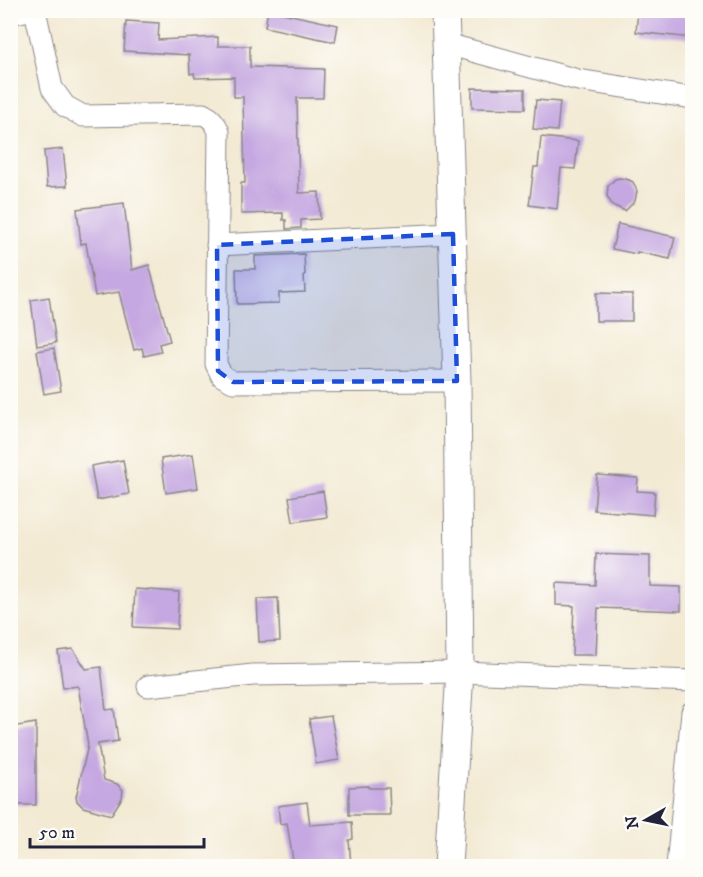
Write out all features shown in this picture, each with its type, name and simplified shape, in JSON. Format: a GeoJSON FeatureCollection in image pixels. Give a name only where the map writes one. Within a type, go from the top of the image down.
{"type":"FeatureCollection","features":[{"type":"Feature","properties":{"kind":"street"},"geometry":{"type":"LineString","coordinates":[[10,14],[29,10]]}},
{"type":"Feature","properties":{"kind":"street"},"geometry":{"type":"LineString","coordinates":[[35,10],[52,88],[65,106],[74,112],[83,116],[203,114],[213,120],[219,132],[216,364],[222,376],[233,382],[457,381]]}},
{"type":"Feature","properties":{"kind":"street"},"geometry":{"type":"LineString","coordinates":[[445,10],[457,381],[460,672],[448,867]]}},
{"type":"Feature","properties":{"kind":"street"},"geometry":{"type":"LineString","coordinates":[[447,44],[578,80],[693,98]]}},
{"type":"Feature","properties":{"kind":"street"},"geometry":{"type":"LineString","coordinates":[[217,245],[453,234]]}},
{"type":"Feature","properties":{"kind":"street"},"geometry":{"type":"LineString","coordinates":[[148,686],[253,675],[460,672],[693,681]]}},
{"type":"Feature","properties":{"kind":"street"},"geometry":{"type":"LineString","coordinates":[[677,867],[687,818],[693,712]]}},
{"type":"Feature","properties":{"kind":"highlighted area"},"geometry":{"type":"Polygon","coordinates":[[[453,234],[457,381],[233,382],[218,371],[217,245],[453,234]]]}},
{"type":"Feature","properties":{"kind":"building"},"geometry":{"type":"Polygon","coordinates":[[[268,10],[338,25],[335,42],[265,27],[268,10]]]}},
{"type":"Feature","properties":{"kind":"building"},"geometry":{"type":"Polygon","coordinates":[[[638,10],[693,10],[693,38],[636,32],[638,10]]]}},
{"type":"Feature","properties":{"kind":"building"},"geometry":{"type":"Polygon","coordinates":[[[126,21],[159,23],[158,40],[218,37],[218,46],[250,46],[250,67],[324,69],[323,98],[297,98],[299,193],[319,192],[320,219],[301,220],[301,228],[286,229],[283,213],[241,214],[241,183],[245,183],[243,97],[234,97],[234,77],[195,78],[194,73],[190,74],[189,55],[124,51],[126,21]]]}},
{"type":"Feature","properties":{"kind":"building"},"geometry":{"type":"Polygon","coordinates":[[[472,88],[525,89],[525,109],[472,108],[472,88]]]}},
{"type":"Feature","properties":{"kind":"building"},"geometry":{"type":"Polygon","coordinates":[[[536,100],[560,102],[557,131],[533,129],[536,100]]]}},
{"type":"Feature","properties":{"kind":"building"},"geometry":{"type":"Polygon","coordinates":[[[541,137],[578,141],[575,169],[561,168],[557,209],[529,205],[534,167],[538,167],[541,137]]]}},
{"type":"Feature","properties":{"kind":"building"},"geometry":{"type":"Polygon","coordinates":[[[63,149],[67,186],[47,187],[44,151],[63,149]]]}},
{"type":"Feature","properties":{"kind":"building"},"geometry":{"type":"Polygon","coordinates":[[[620,178],[633,182],[637,191],[635,201],[625,211],[612,205],[607,196],[608,186],[615,179],[620,178]]]}},
{"type":"Feature","properties":{"kind":"building"},"geometry":{"type":"Polygon","coordinates":[[[124,203],[132,270],[149,265],[170,341],[159,344],[161,352],[144,356],[142,348],[134,350],[119,292],[95,296],[86,243],[81,244],[77,209],[124,203]]]}},
{"type":"Feature","properties":{"kind":"building"},"geometry":{"type":"Polygon","coordinates":[[[618,224],[675,237],[670,259],[612,249],[618,224]]]}},
{"type":"Feature","properties":{"kind":"building"},"geometry":{"type":"Polygon","coordinates":[[[304,254],[305,292],[279,293],[279,303],[237,304],[236,269],[255,269],[255,256],[304,254]]]}},
{"type":"Feature","properties":{"kind":"building"},"geometry":{"type":"Polygon","coordinates":[[[596,293],[632,294],[632,321],[596,321],[596,293]]]}},
{"type":"Feature","properties":{"kind":"building"},"geometry":{"type":"Polygon","coordinates":[[[49,297],[56,343],[37,346],[31,300],[49,297]]]}},
{"type":"Feature","properties":{"kind":"building"},"geometry":{"type":"Polygon","coordinates":[[[54,348],[61,391],[44,394],[37,351],[54,348]]]}},
{"type":"Feature","properties":{"kind":"building"},"geometry":{"type":"Polygon","coordinates":[[[193,454],[198,488],[166,493],[161,459],[193,454]]]}},
{"type":"Feature","properties":{"kind":"building"},"geometry":{"type":"Polygon","coordinates":[[[123,460],[129,494],[97,500],[91,466],[123,460]]]}},
{"type":"Feature","properties":{"kind":"building"},"geometry":{"type":"Polygon","coordinates":[[[597,475],[638,478],[637,491],[655,492],[653,515],[594,510],[597,475]]]}},
{"type":"Feature","properties":{"kind":"building"},"geometry":{"type":"Polygon","coordinates":[[[323,491],[327,517],[293,522],[289,497],[323,491]]]}},
{"type":"Feature","properties":{"kind":"building"},"geometry":{"type":"Polygon","coordinates":[[[596,554],[650,556],[650,586],[681,587],[681,611],[598,608],[596,655],[572,655],[574,606],[556,605],[556,583],[595,585],[596,554]]]}},
{"type":"Feature","properties":{"kind":"building"},"geometry":{"type":"Polygon","coordinates":[[[135,589],[179,592],[177,629],[133,627],[135,589]]]}},
{"type":"Feature","properties":{"kind":"building"},"geometry":{"type":"Polygon","coordinates":[[[278,598],[280,641],[259,642],[257,599],[278,598]]]}},
{"type":"Feature","properties":{"kind":"building"},"geometry":{"type":"Polygon","coordinates":[[[73,649],[86,669],[101,667],[106,710],[114,709],[118,741],[98,744],[104,780],[117,784],[123,790],[122,798],[111,815],[83,807],[76,797],[88,745],[78,686],[63,688],[58,651],[73,649]]]}},
{"type":"Feature","properties":{"kind":"building"},"geometry":{"type":"Polygon","coordinates":[[[331,716],[339,760],[316,764],[309,719],[331,716]]]}},
{"type":"Feature","properties":{"kind":"building"},"geometry":{"type":"Polygon","coordinates":[[[36,723],[36,805],[10,805],[10,764],[16,764],[11,727],[36,723]]]}},
{"type":"Feature","properties":{"kind":"building"},"geometry":{"type":"Polygon","coordinates":[[[369,786],[369,788],[389,788],[390,815],[349,815],[349,787],[369,786]]]}},
{"type":"Feature","properties":{"kind":"building"},"geometry":{"type":"Polygon","coordinates":[[[307,802],[310,825],[352,822],[353,839],[349,840],[351,865],[294,867],[287,823],[280,824],[278,806],[307,802]]]}}]}
